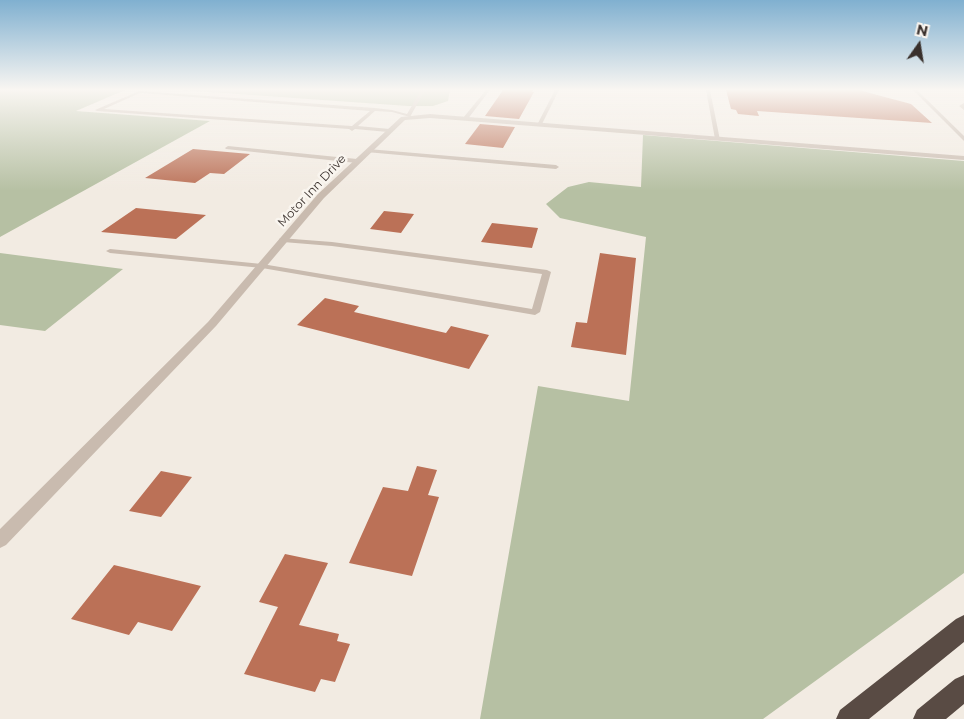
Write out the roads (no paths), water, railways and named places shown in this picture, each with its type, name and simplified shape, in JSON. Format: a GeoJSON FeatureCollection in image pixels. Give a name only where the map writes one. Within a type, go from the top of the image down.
{"type":"FeatureCollection","features":[{"type":"Feature","properties":{"kind":"highway"},"geometry":{"type":"LineString","coordinates":[[848,719],[964,627]]}},
{"type":"Feature","properties":{"kind":"highway"},"geometry":{"type":"LineString","coordinates":[[926,719],[964,688]]}},
{"type":"Feature","properties":{"kind":"street","name":"Motor Inn Drive"},"geometry":{"type":"LineString","coordinates":[[0,540],[212,324],[321,196],[395,124]]}},
{"type":"Feature","properties":{"kind":"street"},"geometry":{"type":"LineString","coordinates":[[532,124],[964,158]]}},
{"type":"Feature","properties":{"kind":"lane"},"geometry":{"type":"LineString","coordinates":[[293,124],[388,130]]}},
{"type":"Feature","properties":{"kind":"lane"},"geometry":{"type":"LineString","coordinates":[[352,129],[359,124]]}},
{"type":"Feature","properties":{"kind":"lane"},"geometry":{"type":"LineString","coordinates":[[715,124],[718,139]]}},
{"type":"Feature","properties":{"kind":"lane"},"geometry":{"type":"LineString","coordinates":[[949,124],[964,139]]}},
{"type":"Feature","properties":{"kind":"lane"},"geometry":{"type":"LineString","coordinates":[[228,148],[357,161]]}},
{"type":"Feature","properties":{"kind":"lane"},"geometry":{"type":"LineString","coordinates":[[368,151],[556,168]]}},
{"type":"Feature","properties":{"kind":"lane"},"geometry":{"type":"LineString","coordinates":[[110,251],[262,266],[535,312],[547,272],[332,244],[283,240]]}}]}
